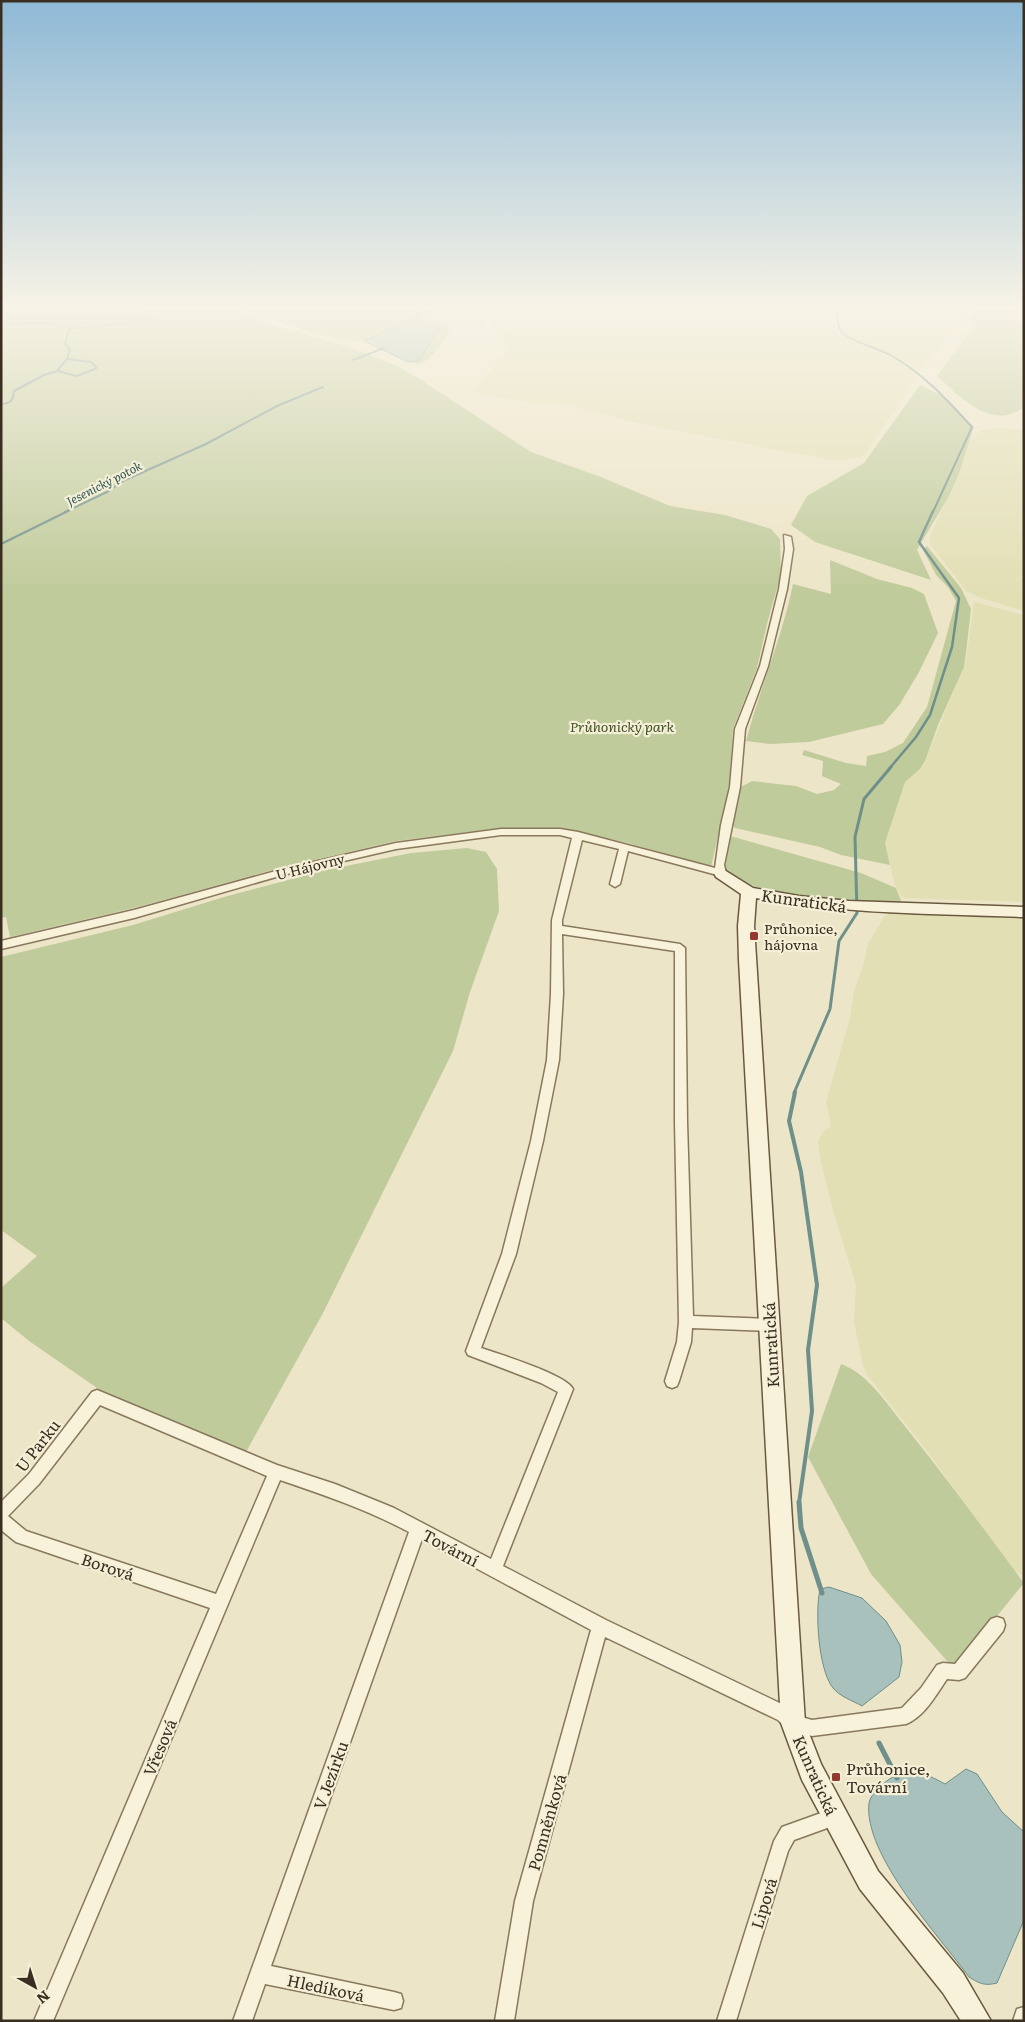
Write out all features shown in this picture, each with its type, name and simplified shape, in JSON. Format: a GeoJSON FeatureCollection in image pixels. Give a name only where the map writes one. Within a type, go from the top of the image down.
{"type":"FeatureCollection","features":[{"type":"Feature","properties":{"kind":"street"},"geometry":{"type":"LineString","coordinates":[[720,873],[719,865],[724,833],[735,787],[740,730],[764,666],[783,589],[789,549],[787,537]]}},
{"type":"Feature","properties":{"kind":"street","name":"U Hájovny"},"geometry":{"type":"LineString","coordinates":[[1,945],[134,914],[283,872],[396,846],[501,832],[560,832],[624,847],[720,873],[749,892]]}},
{"type":"Feature","properties":{"kind":"street"},"geometry":{"type":"LineString","coordinates":[[494,1570],[566,1389],[546,1378],[472,1351],[509,1254],[537,1141],[552,1060],[557,994],[557,920],[578,836]]}},
{"type":"Feature","properties":{"kind":"street"},"geometry":{"type":"LineString","coordinates":[[615,884],[624,847]]}},
{"type":"Feature","properties":{"kind":"street","name":"Kunratická"},"geometry":{"type":"LineString","coordinates":[[977,2021],[952,1983],[869,1880],[812,1771],[793,1723],[747,952],[746,907],[749,892],[800,901],[849,906],[1024,912]]}},
{"type":"Feature","properties":{"kind":"street"},"geometry":{"type":"LineString","coordinates":[[557,929],[680,948],[681,1132],[686,1322],[684,1342],[672,1381]]}},
{"type":"Feature","properties":{"kind":"street"},"geometry":{"type":"LineString","coordinates":[[686,1322],[769,1324]]}},
{"type":"Feature","properties":{"kind":"street","name":"Tovární"},"geometry":{"type":"LineString","coordinates":[[97,1397],[276,1472],[335,1491],[389,1513],[600,1626],[784,1714],[793,1723]]}},
{"type":"Feature","properties":{"kind":"street","name":"U Parku"},"geometry":{"type":"LineString","coordinates":[[1,1513],[34,1479],[97,1397]]}},
{"type":"Feature","properties":{"kind":"street","name":"Vřesová"},"geometry":{"type":"LineString","coordinates":[[43,2021],[276,1472]]}},
{"type":"Feature","properties":{"kind":"street","name":"Borová"},"geometry":{"type":"LineString","coordinates":[[1,1520],[21,1537],[220,1603]]}},
{"type":"Feature","properties":{"kind":"street","name":"V Jezírku"},"geometry":{"type":"LineString","coordinates":[[242,2021],[418,1529]]}},
{"type":"Feature","properties":{"kind":"street"},"geometry":{"type":"LineString","coordinates":[[793,1723],[812,1728],[906,1716],[927,1694],[943,1671],[959,1672],[997,1625]]}},
{"type":"Feature","properties":{"kind":"street","name":"Pomněnková"},"geometry":{"type":"LineString","coordinates":[[504,2021],[524,1901],[600,1626]]}},
{"type":"Feature","properties":{"kind":"street","name":"Lipová"},"geometry":{"type":"LineString","coordinates":[[726,2021],[780,1847],[788,1833],[834,1816]]}},
{"type":"Feature","properties":{"kind":"street","name":"Hledíková"},"geometry":{"type":"LineString","coordinates":[[258,1973],[394,2001]]}},
{"type":"Feature","properties":{"kind":"street"},"geometry":{"type":"LineString","coordinates":[[1022,2021],[1024,2016]]}},
{"type":"Feature","properties":{"kind":"shaded area"},"geometry":{"type":"Polygon","coordinates":[[[561,403],[899,403],[864,456],[845,460],[831,460],[641,424],[561,403]]]}},
{"type":"Feature","properties":{"kind":"shaded area"},"geometry":{"type":"Polygon","coordinates":[[[1000,427],[1024,430],[1024,530],[1013,527],[1024,531],[1024,575],[1008,585],[1024,576],[1024,611],[981,598],[966,591],[930,544],[930,536],[960,471],[970,442],[979,431],[1000,427]]]}},
{"type":"Feature","properties":{"kind":"shaded area"},"geometry":{"type":"Polygon","coordinates":[[[974,602],[1024,615],[1024,902],[905,898],[901,896],[895,885],[885,843],[905,782],[923,766],[966,661],[974,602]]]}},
{"type":"Feature","properties":{"kind":"shaded area"},"geometry":{"type":"Polygon","coordinates":[[[904,910],[1024,914],[1024,1576],[1014,1570],[920,1442],[867,1375],[863,1366],[854,1322],[856,1285],[834,1214],[820,1158],[818,1141],[824,1131],[831,1126],[826,1102],[850,1018],[854,991],[864,963],[868,944],[884,917],[889,913],[904,910]]]}},
{"type":"Feature","properties":{"kind":"green space","name":"Průhonický park"},"geometry":{"type":"Polygon","coordinates":[[[1,403],[457,403],[531,452],[601,477],[670,506],[725,515],[771,529],[780,539],[781,575],[757,668],[733,729],[729,788],[711,867],[628,843],[563,828],[501,828],[396,841],[276,869],[134,908],[10,937],[6,917],[1,918],[1,403]]]}},
{"type":"Feature","properties":{"kind":"green space"},"geometry":{"type":"Polygon","coordinates":[[[907,403],[950,403],[974,427],[960,471],[949,496],[917,550],[931,580],[815,542],[791,525],[807,496],[864,463],[907,403]]]}},
{"type":"Feature","properties":{"kind":"green space"},"geometry":{"type":"Polygon","coordinates":[[[970,403],[1024,403],[1024,407],[1012,414],[1000,416],[970,403]]]}},
{"type":"Feature","properties":{"kind":"green space"},"geometry":{"type":"Polygon","coordinates":[[[927,546],[961,588],[971,609],[966,653],[964,667],[938,725],[925,761],[920,769],[905,782],[885,843],[890,865],[841,855],[820,847],[735,828],[733,826],[741,787],[752,781],[796,786],[817,794],[834,790],[841,784],[822,776],[823,761],[802,755],[804,750],[846,763],[866,766],[867,756],[885,752],[903,743],[927,707],[956,601],[948,587],[936,575],[923,550],[927,546]]]}},
{"type":"Feature","properties":{"kind":"green space"},"geometry":{"type":"Polygon","coordinates":[[[830,560],[877,579],[912,588],[924,594],[938,633],[919,672],[900,704],[883,724],[809,742],[770,744],[746,741],[783,624],[793,584],[831,594],[830,560]]]}},
{"type":"Feature","properties":{"kind":"green space"},"geometry":{"type":"Polygon","coordinates":[[[730,836],[861,873],[896,888],[902,903],[833,901],[755,887],[723,870],[730,836]]]}},
{"type":"Feature","properties":{"kind":"green space"},"geometry":{"type":"Polygon","coordinates":[[[467,848],[486,852],[497,869],[499,911],[470,992],[453,1051],[323,1313],[246,1452],[100,1390],[29,1341],[1,1318],[1,1288],[37,1256],[1,1230],[1,957],[133,925],[224,897],[326,870],[411,853],[467,848]]]}},
{"type":"Feature","properties":{"kind":"green space"},"geometry":{"type":"Polygon","coordinates":[[[841,1364],[861,1375],[886,1402],[1024,1583],[954,1669],[871,1574],[808,1457],[841,1364]]]}},
{"type":"Feature","properties":{"kind":"water"},"geometry":{"type":"Polygon","coordinates":[[[829,1587],[862,1598],[886,1621],[900,1645],[902,1662],[899,1677],[862,1706],[842,1696],[833,1688],[824,1668],[819,1640],[818,1611],[820,1589],[829,1587]]]}},
{"type":"Feature","properties":{"kind":"water"},"geometry":{"type":"Polygon","coordinates":[[[966,1769],[977,1774],[1002,1812],[1024,1832],[1024,1920],[997,1983],[993,1984],[983,1984],[969,1977],[923,1918],[890,1870],[870,1824],[869,1803],[871,1797],[888,1780],[910,1772],[924,1774],[945,1784],[966,1769]]]}},
{"type":"Feature","properties":{"kind":"waterway","name":"Jesenický potok"},"geometry":{"type":"LineString","coordinates":[[65,512],[107,492],[123,481],[206,444],[283,403]]}},
{"type":"Feature","properties":{"kind":"waterway"},"geometry":{"type":"LineString","coordinates":[[933,512],[972,427],[950,403]]}},
{"type":"Feature","properties":{"kind":"waterway","name":"Jesenický potok"},"geometry":{"type":"LineString","coordinates":[[1,544],[68,511]]}},
{"type":"Feature","properties":{"kind":"waterway"},"geometry":{"type":"LineString","coordinates":[[889,769],[916,737],[930,715],[952,647],[959,598],[919,542],[933,511]]}},
{"type":"Feature","properties":{"kind":"waterway"},"geometry":{"type":"LineString","coordinates":[[794,1093],[830,1009],[839,941],[857,913],[855,837],[864,799],[891,767]]}},
{"type":"Feature","properties":{"kind":"waterway"},"geometry":{"type":"LineString","coordinates":[[795,1092],[789,1121],[801,1172],[817,1285],[808,1350],[812,1411],[799,1503]]}},
{"type":"Feature","properties":{"kind":"waterway"},"geometry":{"type":"LineString","coordinates":[[799,1503],[801,1528],[822,1593]]}},
{"type":"Feature","properties":{"kind":"waterway"},"geometry":{"type":"LineString","coordinates":[[879,1743],[897,1778]]}},
{"type":"Feature","properties":{"kind":"place","name":"Průhonice, hájovna"},"geometry":{"type":"Point","coordinates":[754,936]}},
{"type":"Feature","properties":{"kind":"place","name":"Průhonice, Tovární"},"geometry":{"type":"Point","coordinates":[836,1777]}}]}
